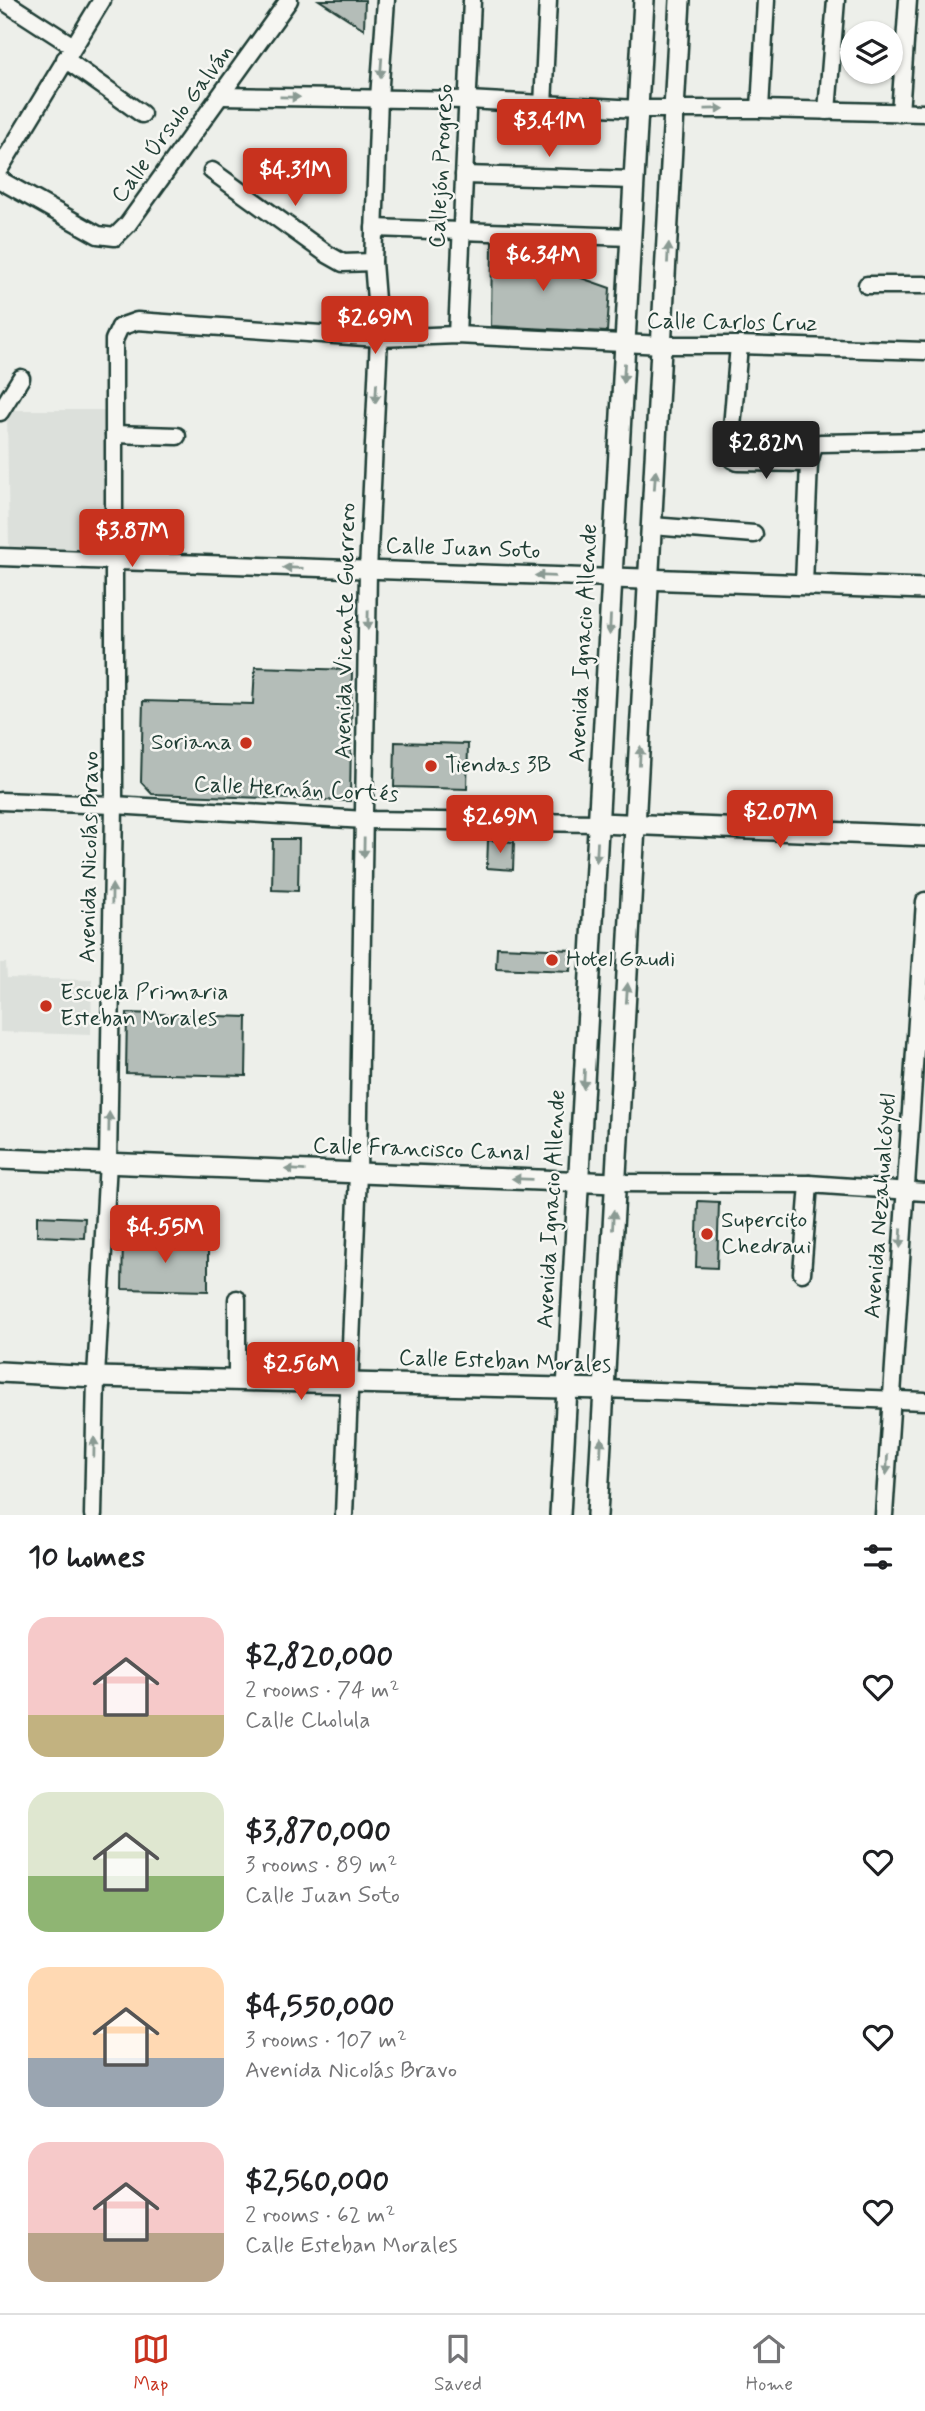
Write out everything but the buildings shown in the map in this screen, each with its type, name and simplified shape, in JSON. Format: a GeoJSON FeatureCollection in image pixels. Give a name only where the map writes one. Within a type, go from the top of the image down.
{"type":"FeatureCollection","features":[{"type":"Feature","properties":{"kind":"main road","name":"Avenida Ignacio Allende"},"geometry":{"type":"LineString","coordinates":[[561,1515],[644,0]]}},
{"type":"Feature","properties":{"kind":"main road"},"geometry":{"type":"LineString","coordinates":[[597,1515],[637,824],[680,0]]}},
{"type":"Feature","properties":{"kind":"main road","name":"Calle Juan Soto"},"geometry":{"type":"LineString","coordinates":[[613,578],[925,589]]}},
{"type":"Feature","properties":{"kind":"main road","name":"Calle Hernán Cortés"},"geometry":{"type":"LineString","coordinates":[[599,823],[925,836]]}},
{"type":"Feature","properties":{"kind":"main road","name":"Calle Francisco Canal"},"geometry":{"type":"LineString","coordinates":[[0,1159],[615,1183]]}},
{"type":"Feature","properties":{"kind":"main road","name":"Calle Esteban Morales"},"geometry":{"type":"LineString","coordinates":[[0,1372],[96,1377],[604,1389]]}},
{"type":"Feature","properties":{"kind":"street"},"geometry":{"type":"LineString","coordinates":[[2,0],[142,114]]}},
{"type":"Feature","properties":{"kind":"street"},"geometry":{"type":"LineString","coordinates":[[0,168],[102,0]]}},
{"type":"Feature","properties":{"kind":"street","name":"Calle Úrsulo Galván"},"geometry":{"type":"LineString","coordinates":[[0,180],[98,235],[115,236],[128,225],[289,0]]}},
{"type":"Feature","properties":{"kind":"street","name":"Avenida Vicente Guerrero"},"geometry":{"type":"LineString","coordinates":[[344,1515],[358,1173],[368,571],[379,338],[373,262],[386,0]]}},
{"type":"Feature","properties":{"kind":"street","name":"Callejón Progreso"},"geometry":{"type":"LineString","coordinates":[[457,335],[472,0]]}},
{"type":"Feature","properties":{"kind":"street"},"geometry":{"type":"LineString","coordinates":[[543,106],[548,0]]}},
{"type":"Feature","properties":{"kind":"street"},"geometry":{"type":"LineString","coordinates":[[760,109],[766,0]]}},
{"type":"Feature","properties":{"kind":"street"},"geometry":{"type":"LineString","coordinates":[[827,111],[836,0]]}},
{"type":"Feature","properties":{"kind":"street"},"geometry":{"type":"LineString","coordinates":[[900,113],[908,0]]}},
{"type":"Feature","properties":{"kind":"street"},"geometry":{"type":"LineString","coordinates":[[222,96],[468,100],[543,106],[675,110],[925,113]]}},
{"type":"Feature","properties":{"kind":"street"},"geometry":{"type":"LineString","coordinates":[[212,172],[343,263],[373,262]]}},
{"type":"Feature","properties":{"kind":"street"},"geometry":{"type":"LineString","coordinates":[[464,175],[633,180]]}},
{"type":"Feature","properties":{"kind":"street"},"geometry":{"type":"LineString","coordinates":[[374,228],[630,237]]}},
{"type":"Feature","properties":{"kind":"street"},"geometry":{"type":"LineString","coordinates":[[867,285],[925,285]]}},
{"type":"Feature","properties":{"kind":"street","name":"Calle Carlos Cruz"},"geometry":{"type":"LineString","coordinates":[[120,327],[137,320],[379,338],[457,335],[663,345],[925,351]]}},
{"type":"Feature","properties":{"kind":"street","name":"Avenida Nicolás Bravo"},"geometry":{"type":"LineString","coordinates":[[93,1515],[96,1377],[108,1162],[114,805],[114,340],[120,327]]}},
{"type":"Feature","properties":{"kind":"street"},"geometry":{"type":"LineString","coordinates":[[740,345],[730,451],[732,458],[738,462],[809,463]]}},
{"type":"Feature","properties":{"kind":"street"},"geometry":{"type":"LineString","coordinates":[[0,412],[21,378]]}},
{"type":"Feature","properties":{"kind":"street"},"geometry":{"type":"LineString","coordinates":[[114,434],[177,436]]}},
{"type":"Feature","properties":{"kind":"street"},"geometry":{"type":"LineString","coordinates":[[804,584],[809,463],[814,445],[925,441]]}},
{"type":"Feature","properties":{"kind":"street"},"geometry":{"type":"LineString","coordinates":[[652,526],[754,534]]}},
{"type":"Feature","properties":{"kind":"street","name":"Calle Juan Soto"},"geometry":{"type":"LineString","coordinates":[[0,557],[613,578]]}},
{"type":"Feature","properties":{"kind":"street","name":"Calle Hernán Cortés"},"geometry":{"type":"LineString","coordinates":[[0,801],[365,820],[599,823]]}},
{"type":"Feature","properties":{"kind":"street","name":"Avenida Nezahualcóyotl"},"geometry":{"type":"LineString","coordinates":[[884,1515],[925,901]]}},
{"type":"Feature","properties":{"kind":"street","name":"Calle Francisco Canal"},"geometry":{"type":"LineString","coordinates":[[615,1183],[809,1184],[925,1192]]}},
{"type":"Feature","properties":{"kind":"street"},"geometry":{"type":"LineString","coordinates":[[802,1273],[809,1184]]}},
{"type":"Feature","properties":{"kind":"street"},"geometry":{"type":"LineString","coordinates":[[237,1299],[237,1380]]}},
{"type":"Feature","properties":{"kind":"street","name":"Calle Esteban Morales"},"geometry":{"type":"LineString","coordinates":[[604,1389],[925,1401]]}},
{"type":"Feature","properties":{"kind":"shaded area"},"geometry":{"type":"Polygon","coordinates":[[[7,410],[105,410],[109,552],[9,549],[7,410]]]}},
{"type":"Feature","properties":{"kind":"shaded area","name":"Escuela Primaria Esteban Morales"},"geometry":{"type":"Polygon","coordinates":[[[0,963],[6,963],[7,978],[92,980],[91,1035],[0,1032],[0,963]]]}},
{"type":"Feature","properties":{"kind":"place","name":"Soriana"},"geometry":{"type":"Point","coordinates":[246,743]}},
{"type":"Feature","properties":{"kind":"place","name":"Tiendas 3B"},"geometry":{"type":"Point","coordinates":[431,766]}},
{"type":"Feature","properties":{"kind":"place","name":"Hotel Gaudi"},"geometry":{"type":"Point","coordinates":[552,960]}},
{"type":"Feature","properties":{"kind":"place","name":"Escuela Primaria Esteban Morales"},"geometry":{"type":"Point","coordinates":[46,1006]}},
{"type":"Feature","properties":{"kind":"place","name":"Supercito Chedraui"},"geometry":{"type":"Point","coordinates":[707,1234]}}]}
